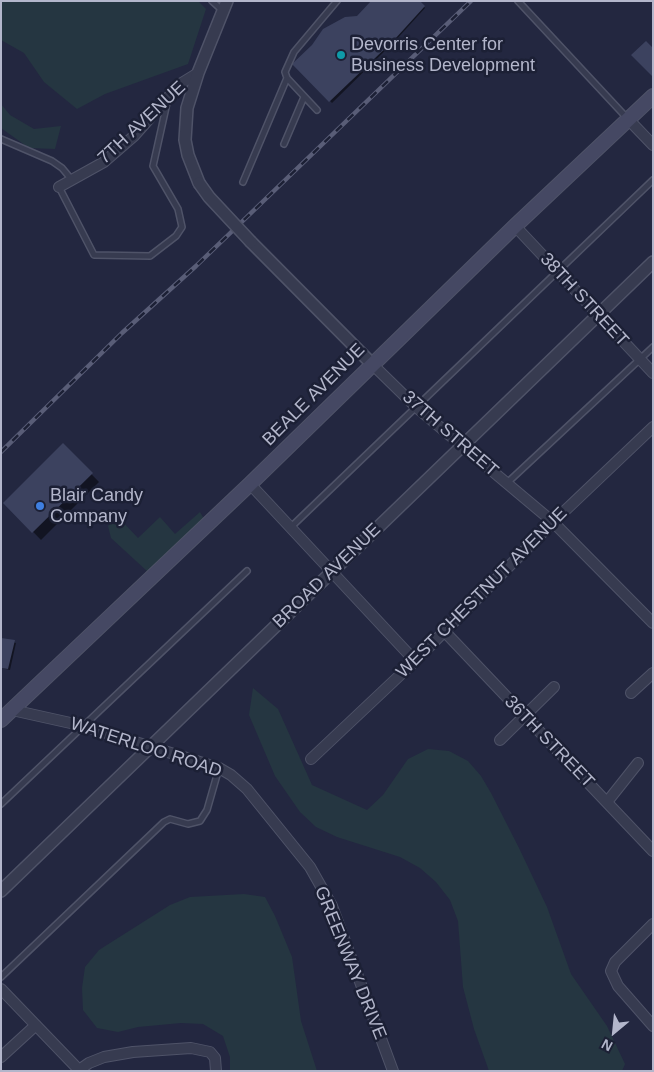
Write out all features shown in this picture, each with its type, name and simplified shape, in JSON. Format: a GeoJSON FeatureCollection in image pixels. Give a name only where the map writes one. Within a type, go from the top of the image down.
{"type":"FeatureCollection","features":[{"type":"Feature","properties":{"kind":"main road","name":"BEALE AVENUE"},"geometry":{"type":"LineString","coordinates":[[1,720],[6,709],[250,484],[515,226],[653,96]]}},
{"type":"Feature","properties":{"kind":"street","name":"37TH STREET"},"geometry":{"type":"LineString","coordinates":[[225,6],[198,73],[187,108],[185,140],[192,168],[199,183],[209,197],[251,242],[416,407],[553,522],[653,622]]}},
{"type":"Feature","properties":{"kind":"street","name":"7TH AVENUE"},"geometry":{"type":"LineString","coordinates":[[58,187],[104,162],[120,148],[180,84],[198,73]]}},
{"type":"Feature","properties":{"kind":"street"},"geometry":{"type":"LineString","coordinates":[[628,119],[653,145]]}},
{"type":"Feature","properties":{"kind":"street","name":"38TH STREET"},"geometry":{"type":"LineString","coordinates":[[515,226],[653,373]]}},
{"type":"Feature","properties":{"kind":"street","name":"BROAD AVENUE"},"geometry":{"type":"LineString","coordinates":[[1,891],[653,262]]}},
{"type":"Feature","properties":{"kind":"street","name":"WEST CHESTNUT AVENUE"},"geometry":{"type":"LineString","coordinates":[[311,759],[415,661],[553,522],[653,427]]}},
{"type":"Feature","properties":{"kind":"street"},"geometry":{"type":"LineString","coordinates":[[250,484],[415,661]]}},
{"type":"Feature","properties":{"kind":"street","name":"36TH STREET"},"geometry":{"type":"LineString","coordinates":[[444,632],[653,851]]}},
{"type":"Feature","properties":{"kind":"street"},"geometry":{"type":"LineString","coordinates":[[630,694],[653,673]]}},
{"type":"Feature","properties":{"kind":"street"},"geometry":{"type":"LineString","coordinates":[[500,740],[554,687]]}},
{"type":"Feature","properties":{"kind":"street","name":"WATERLOO ROAD"},"geometry":{"type":"LineString","coordinates":[[6,709],[84,726],[218,768],[242,785],[266,812]]}},
{"type":"Feature","properties":{"kind":"street"},"geometry":{"type":"LineString","coordinates":[[607,802],[638,763]]}},
{"type":"Feature","properties":{"kind":"street","name":"GREENWAY DRIVE"},"geometry":{"type":"LineString","coordinates":[[266,812],[310,867],[332,906],[393,1071]]}},
{"type":"Feature","properties":{"kind":"street"},"geometry":{"type":"LineString","coordinates":[[653,924],[615,962],[611,970],[618,986],[653,1026]]}},
{"type":"Feature","properties":{"kind":"street"},"geometry":{"type":"LineString","coordinates":[[1,989],[79,1070],[89,1062],[104,1057],[133,1052],[191,1048],[210,1052],[215,1058],[216,1071]]}},
{"type":"Feature","properties":{"kind":"street"},"geometry":{"type":"LineString","coordinates":[[1,1057],[36,1025]]}},
{"type":"Feature","properties":{"kind":"lane"},"geometry":{"type":"LineString","coordinates":[[212,1],[225,6]]}},
{"type":"Feature","properties":{"kind":"lane"},"geometry":{"type":"LineString","coordinates":[[317,110],[287,78],[285,72],[294,52],[337,1]]}},
{"type":"Feature","properties":{"kind":"lane"},"geometry":{"type":"LineString","coordinates":[[518,1],[628,119]]}},
{"type":"Feature","properties":{"kind":"lane"},"geometry":{"type":"LineString","coordinates":[[242,182],[287,78]]}},
{"type":"Feature","properties":{"kind":"lane"},"geometry":{"type":"LineString","coordinates":[[284,144],[304,97]]}},
{"type":"Feature","properties":{"kind":"lane"},"geometry":{"type":"LineString","coordinates":[[58,187],[94,255],[150,256],[176,236],[182,227],[178,209],[153,166],[168,98]]}},
{"type":"Feature","properties":{"kind":"lane"},"geometry":{"type":"LineString","coordinates":[[1,139],[52,162],[62,168],[72,180]]}},
{"type":"Feature","properties":{"kind":"lane"},"geometry":{"type":"LineString","coordinates":[[290,528],[653,180]]}},
{"type":"Feature","properties":{"kind":"lane"},"geometry":{"type":"LineString","coordinates":[[507,483],[653,347]]}},
{"type":"Feature","properties":{"kind":"lane"},"geometry":{"type":"LineString","coordinates":[[1,804],[247,571]]}},
{"type":"Feature","properties":{"kind":"lane"},"geometry":{"type":"LineString","coordinates":[[1,976],[164,822],[170,819],[188,824],[200,821],[207,810],[218,768]]}},
{"type":"Feature","properties":{"kind":"shaded area"},"geometry":{"type":"Polygon","coordinates":[[[1,1],[198,1],[206,9],[188,64],[105,94],[77,109],[44,82],[24,53],[1,40],[1,1]]]}},
{"type":"Feature","properties":{"kind":"shaded area"},"geometry":{"type":"Polygon","coordinates":[[[1,104],[10,115],[34,129],[61,126],[55,149],[29,148],[1,128],[1,104]]]}},
{"type":"Feature","properties":{"kind":"shaded area"},"geometry":{"type":"Polygon","coordinates":[[[200,512],[204,519],[148,572],[111,538],[108,526],[117,516],[138,538],[160,517],[175,534],[200,512]]]}},
{"type":"Feature","properties":{"kind":"shaded area"},"geometry":{"type":"Polygon","coordinates":[[[253,688],[278,709],[312,785],[367,810],[383,795],[408,759],[428,749],[449,751],[468,761],[481,776],[491,793],[519,848],[547,907],[571,974],[607,1026],[625,1064],[622,1071],[489,1071],[474,1029],[463,987],[458,921],[450,900],[436,882],[420,868],[400,857],[337,837],[316,827],[300,812],[275,776],[249,715],[253,688]]]}},
{"type":"Feature","properties":{"kind":"shaded area"},"geometry":{"type":"Polygon","coordinates":[[[244,894],[265,897],[292,957],[301,1021],[317,1071],[230,1071],[230,1057],[223,1036],[203,1024],[181,1023],[138,1027],[118,1032],[97,1028],[83,1010],[82,988],[85,967],[99,950],[170,905],[190,897],[244,894]]]}},
{"type":"Feature","properties":{"kind":"building","name":"Devorris Center for Business Development"},"geometry":{"type":"Polygon","coordinates":[[[371,1],[420,1],[425,6],[395,39],[329,102],[292,64],[312,45],[323,29],[345,17],[357,16],[371,1]]]}},
{"type":"Feature","properties":{"kind":"building"},"geometry":{"type":"Polygon","coordinates":[[[646,41],[653,48],[653,77],[631,55],[646,41]]]}},
{"type":"Feature","properties":{"kind":"building"},"geometry":{"type":"Polygon","coordinates":[[[63,443],[93,473],[32,533],[3,503],[63,443]]]}},
{"type":"Feature","properties":{"kind":"building"},"geometry":{"type":"Polygon","coordinates":[[[1,638],[15,640],[8,669],[1,668],[1,638]]]}},
{"type":"Feature","properties":{"kind":"railway"},"geometry":{"type":"LineString","coordinates":[[1,452],[122,333],[196,266],[471,1]]}},
{"type":"Feature","properties":{"kind":"place","name":"Devorris Center for Business Development"},"geometry":{"type":"Point","coordinates":[341,55]}},
{"type":"Feature","properties":{"kind":"place","name":"Blair Candy Company"},"geometry":{"type":"Point","coordinates":[40,506]}}]}
